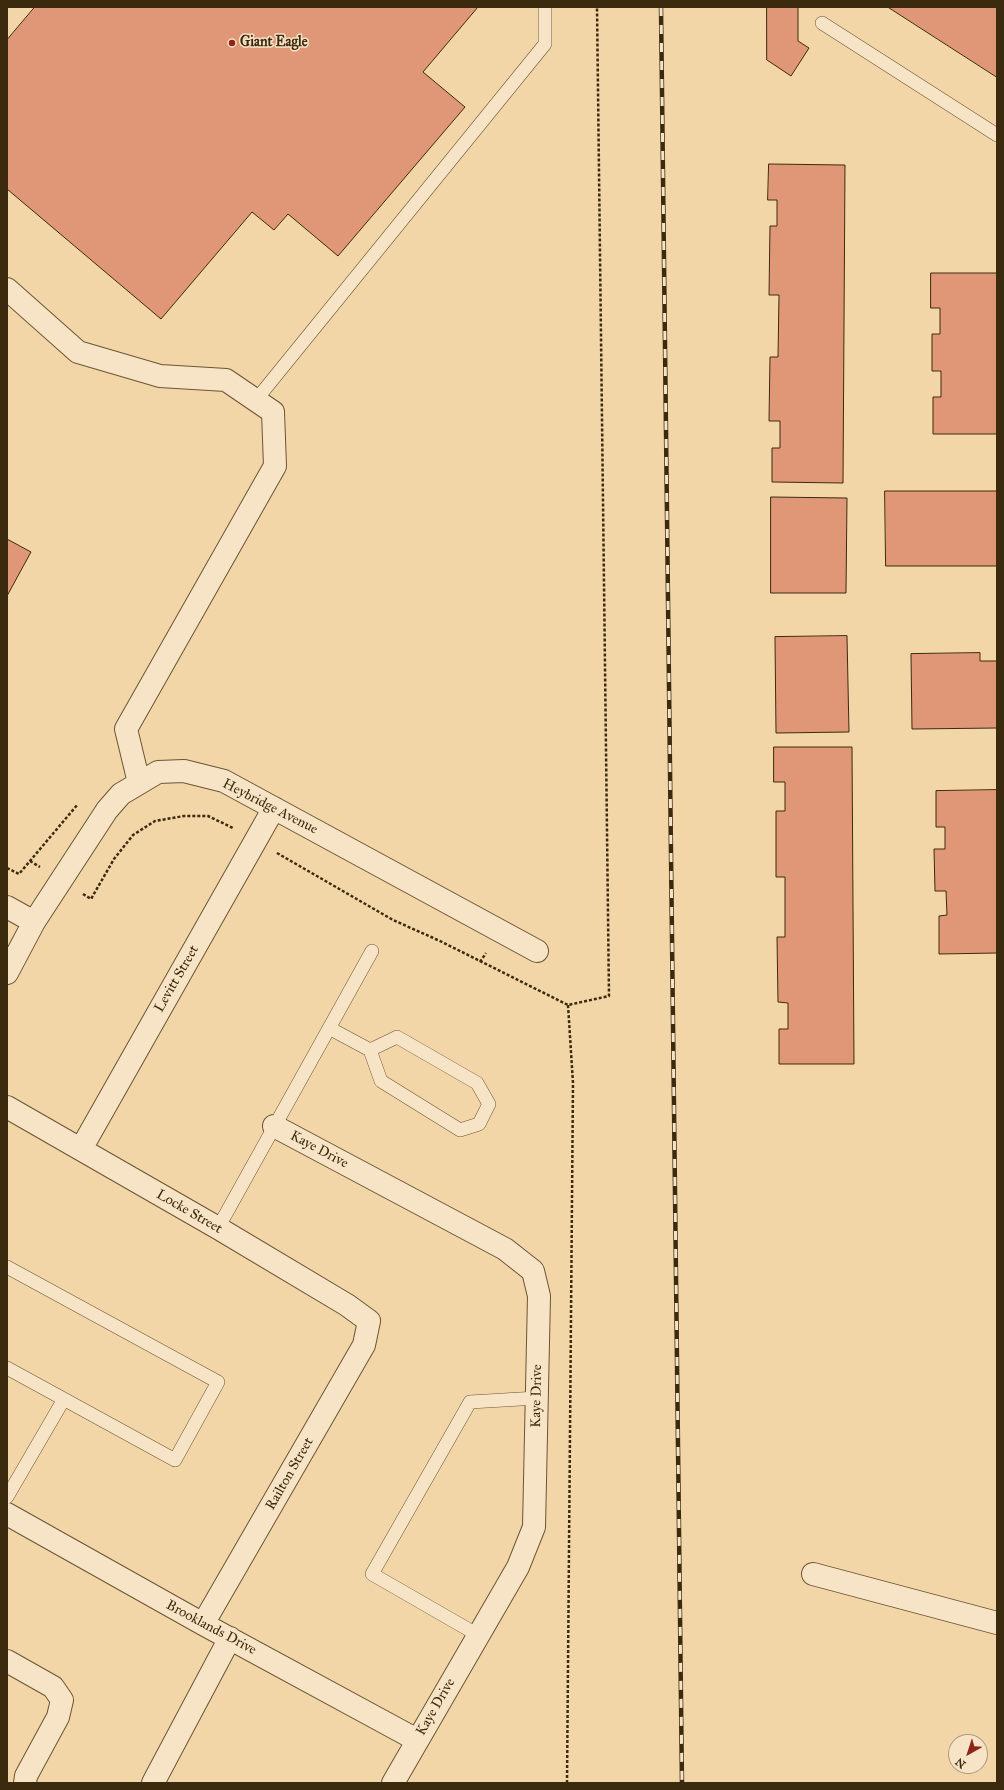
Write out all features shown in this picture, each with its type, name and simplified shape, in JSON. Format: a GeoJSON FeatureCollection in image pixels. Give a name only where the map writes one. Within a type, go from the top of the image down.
{"type":"FeatureCollection","features":[{"type":"Feature","properties":{"kind":"street"},"geometry":{"type":"LineString","coordinates":[[7,289],[78,352],[160,376],[226,380],[273,412],[276,466],[126,729],[139,783]]}},
{"type":"Feature","properties":{"kind":"street","name":"Heybridge Avenue"},"geometry":{"type":"LineString","coordinates":[[7,973],[34,922],[107,810],[121,794],[158,772],[184,771],[224,781],[537,951]]}},
{"type":"Feature","properties":{"kind":"street","name":"Levitt Street"},"geometry":{"type":"LineString","coordinates":[[81,1149],[274,808]]}},
{"type":"Feature","properties":{"kind":"street"},"geometry":{"type":"LineString","coordinates":[[7,907],[34,922]]}},
{"type":"Feature","properties":{"kind":"street","name":"Locke Street"},"geometry":{"type":"LineString","coordinates":[[7,1107],[218,1228],[347,1305],[368,1321]]}},
{"type":"Feature","properties":{"kind":"street","name":"Kaye Drive"},"geometry":{"type":"LineString","coordinates":[[274,1126],[505,1249],[533,1271],[539,1296],[534,1527],[518,1567],[393,1783]]}},
{"type":"Feature","properties":{"kind":"street","name":"Railton Street"},"geometry":{"type":"LineString","coordinates":[[203,1624],[364,1345],[368,1321]]}},
{"type":"Feature","properties":{"kind":"street","name":"Brooklands Drive"},"geometry":{"type":"LineString","coordinates":[[7,1514],[203,1624],[417,1740]]}},
{"type":"Feature","properties":{"kind":"street"},"geometry":{"type":"LineString","coordinates":[[813,1574],[997,1623]]}},
{"type":"Feature","properties":{"kind":"street"},"geometry":{"type":"LineString","coordinates":[[153,1783],[230,1638]]}},
{"type":"Feature","properties":{"kind":"street"},"geometry":{"type":"LineString","coordinates":[[7,1661],[53,1687],[62,1700],[58,1718],[26,1776],[25,1783]]}},
{"type":"Feature","properties":{"kind":"lane"},"geometry":{"type":"LineString","coordinates":[[256,400],[545,44],[545,7]]}},
{"type":"Feature","properties":{"kind":"lane"},"geometry":{"type":"LineString","coordinates":[[822,23],[997,135]]}},
{"type":"Feature","properties":{"kind":"lane"},"geometry":{"type":"LineString","coordinates":[[218,1228],[372,951]]}},
{"type":"Feature","properties":{"kind":"lane"},"geometry":{"type":"LineString","coordinates":[[329,1028],[370,1050],[381,1080],[460,1130],[479,1124],[489,1104],[477,1082],[396,1037],[370,1050]]}},
{"type":"Feature","properties":{"kind":"lane"},"geometry":{"type":"LineString","coordinates":[[7,1267],[218,1382],[175,1460],[7,1368]]}},
{"type":"Feature","properties":{"kind":"lane"},"geometry":{"type":"LineString","coordinates":[[478,1635],[372,1574],[470,1402],[537,1398]]}},
{"type":"Feature","properties":{"kind":"lane"},"geometry":{"type":"LineString","coordinates":[[7,1497],[64,1399]]}},
{"type":"Feature","properties":{"kind":"path"},"geometry":{"type":"LineString","coordinates":[[30,861],[91,899],[114,859],[133,835],[155,821],[184,816],[208,816],[256,841],[393,920],[440,941],[568,1005],[609,996],[597,7]]}},
{"type":"Feature","properties":{"kind":"path"},"geometry":{"type":"LineString","coordinates":[[567,1783],[573,1083],[568,1005]]}},
{"type":"Feature","properties":{"kind":"building"},"geometry":{"type":"Polygon","coordinates":[[[35,7],[478,7],[423,72],[465,107],[338,256],[288,214],[274,230],[252,212],[161,319],[7,189],[7,40],[35,7]]]}},
{"type":"Feature","properties":{"kind":"building"},"geometry":{"type":"Polygon","coordinates":[[[767,7],[798,7],[798,41],[809,48],[791,76],[767,60],[767,7]]]}},
{"type":"Feature","properties":{"kind":"building"},"geometry":{"type":"Polygon","coordinates":[[[888,7],[997,7],[997,77],[888,7]]]}},
{"type":"Feature","properties":{"kind":"building"},"geometry":{"type":"Polygon","coordinates":[[[769,164],[845,165],[843,483],[772,482],[772,448],[780,448],[780,421],[769,421],[770,357],[778,357],[779,295],[769,295],[770,226],[777,226],[777,200],[768,200],[769,164]]]}},
{"type":"Feature","properties":{"kind":"building"},"geometry":{"type":"Polygon","coordinates":[[[931,273],[997,273],[997,434],[933,434],[933,397],[941,397],[941,371],[932,371],[932,334],[940,334],[940,308],[931,308],[931,273]]]}},
{"type":"Feature","properties":{"kind":"building"},"geometry":{"type":"Polygon","coordinates":[[[885,491],[997,491],[997,566],[886,566],[885,491]]]}},
{"type":"Feature","properties":{"kind":"building"},"geometry":{"type":"Polygon","coordinates":[[[771,497],[847,498],[846,593],[771,593],[771,497]]]}},
{"type":"Feature","properties":{"kind":"building"},"geometry":{"type":"Polygon","coordinates":[[[7,539],[31,552],[7,596],[7,539]]]}},
{"type":"Feature","properties":{"kind":"building"},"geometry":{"type":"Polygon","coordinates":[[[847,636],[849,732],[776,733],[775,637],[847,636]]]}},
{"type":"Feature","properties":{"kind":"building"},"geometry":{"type":"Polygon","coordinates":[[[980,653],[980,661],[997,661],[997,728],[912,729],[911,654],[980,653]]]}},
{"type":"Feature","properties":{"kind":"building"},"geometry":{"type":"Polygon","coordinates":[[[774,747],[852,747],[854,1064],[779,1064],[779,1029],[788,1029],[788,1003],[778,1002],[777,937],[785,937],[785,877],[776,877],[776,811],[785,811],[785,782],[774,782],[774,747]]]}},
{"type":"Feature","properties":{"kind":"building"},"geometry":{"type":"Polygon","coordinates":[[[997,790],[997,953],[939,954],[939,916],[947,915],[946,891],[935,891],[934,849],[945,849],[945,827],[936,827],[936,791],[997,790]]]}},
{"type":"Feature","properties":{"kind":"railway"},"geometry":{"type":"LineString","coordinates":[[661,7],[682,1783]]}},
{"type":"Feature","properties":{"kind":"place","name":"Giant Eagle"},"geometry":{"type":"Point","coordinates":[232,43]}}]}
